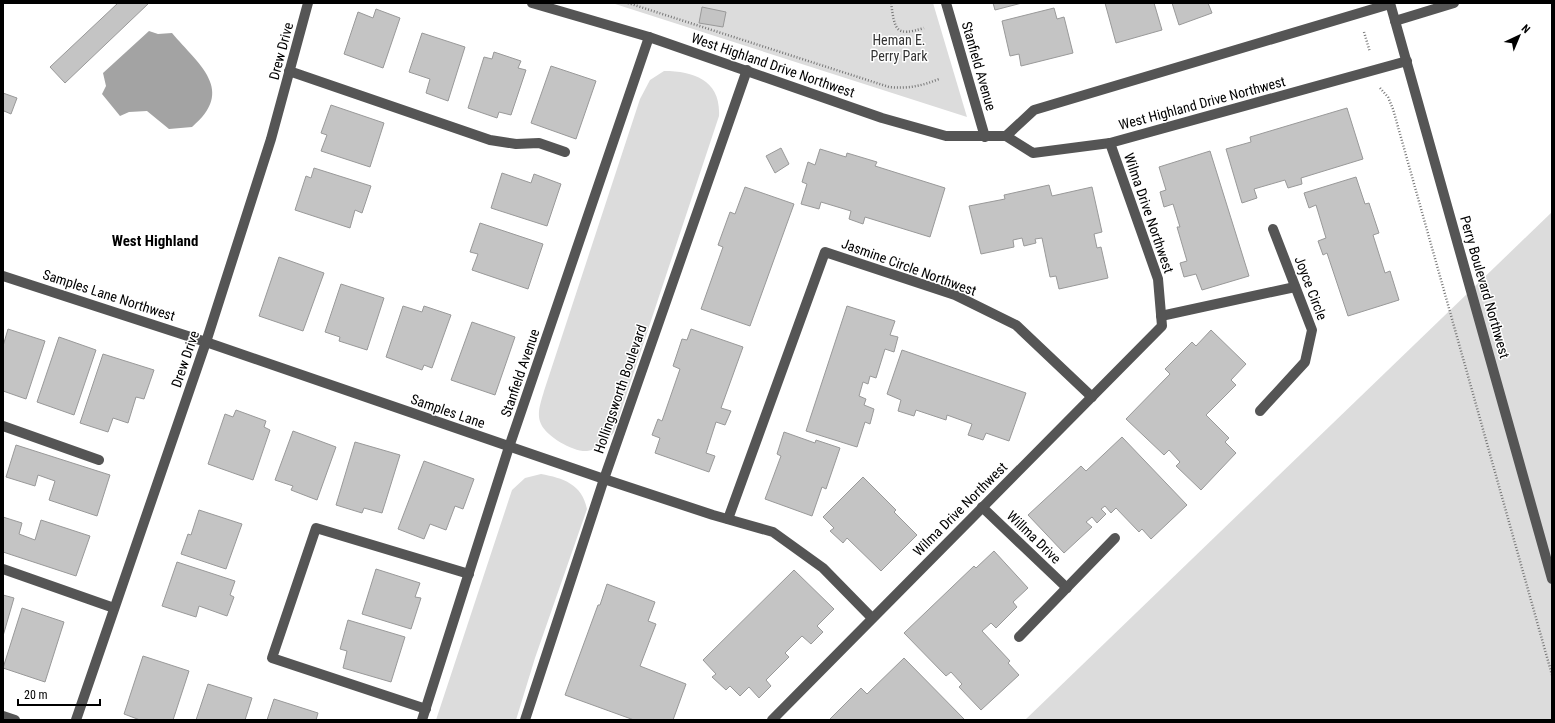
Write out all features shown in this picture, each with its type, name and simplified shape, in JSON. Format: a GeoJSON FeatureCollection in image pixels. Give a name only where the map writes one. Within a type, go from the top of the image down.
{"type":"FeatureCollection","features":[{"type":"Feature","properties":{"kind":"street","name":"Drew Drive"},"geometry":{"type":"LineString","coordinates":[[76,720],[206,342],[271,139],[308,3]]}},
{"type":"Feature","properties":{"kind":"street","name":"West Highland Drive Northwest"},"geometry":{"type":"LineString","coordinates":[[532,3],[649,37],[882,118],[946,136],[1006,136],[1033,153],[1110,143],[1407,61]]}},
{"type":"Feature","properties":{"kind":"street","name":"Stanfield Avenue"},"geometry":{"type":"LineString","coordinates":[[946,3],[985,137]]}},
{"type":"Feature","properties":{"kind":"street"},"geometry":{"type":"LineString","coordinates":[[1395,20],[1454,3]]}},
{"type":"Feature","properties":{"kind":"street"},"geometry":{"type":"LineString","coordinates":[[1006,136],[1034,110],[1390,4]]}},
{"type":"Feature","properties":{"kind":"street","name":"Perry Boulevard Northwest"},"geometry":{"type":"LineString","coordinates":[[1390,4],[1552,579]]}},
{"type":"Feature","properties":{"kind":"street","name":"Stanfield Avenue"},"geometry":{"type":"LineString","coordinates":[[422,720],[509,447],[649,37]]}},
{"type":"Feature","properties":{"kind":"street","name":"Hollingsworth Boulevard"},"geometry":{"type":"LineString","coordinates":[[525,720],[604,479],[747,70]]}},
{"type":"Feature","properties":{"kind":"street"},"geometry":{"type":"LineString","coordinates":[[290,71],[490,140],[516,144],[539,143],[565,152]]}},
{"type":"Feature","properties":{"kind":"street","name":"Wilma Drive Northwest"},"geometry":{"type":"LineString","coordinates":[[772,720],[1162,326],[1158,279],[1110,143]]}},
{"type":"Feature","properties":{"kind":"street","name":"Joyce Circle"},"geometry":{"type":"LineString","coordinates":[[1260,411],[1305,362],[1312,330],[1273,229]]}},
{"type":"Feature","properties":{"kind":"street","name":"Jasmine Circle Northwest"},"geometry":{"type":"LineString","coordinates":[[728,519],[825,252],[955,295],[1016,325],[1092,397]]}},
{"type":"Feature","properties":{"kind":"street","name":"Samples Lane Northwest"},"geometry":{"type":"LineString","coordinates":[[3,276],[206,342]]}},
{"type":"Feature","properties":{"kind":"street"},"geometry":{"type":"LineString","coordinates":[[1161,316],[1295,286]]}},
{"type":"Feature","properties":{"kind":"street","name":"Samples Lane"},"geometry":{"type":"LineString","coordinates":[[206,342],[604,479],[773,532],[823,568],[872,618]]}},
{"type":"Feature","properties":{"kind":"street"},"geometry":{"type":"LineString","coordinates":[[3,426],[99,460]]}},
{"type":"Feature","properties":{"kind":"street","name":"Willma Drive"},"geometry":{"type":"LineString","coordinates":[[982,507],[1067,588]]}},
{"type":"Feature","properties":{"kind":"street"},"geometry":{"type":"LineString","coordinates":[[426,709],[272,658],[316,528],[469,574]]}},
{"type":"Feature","properties":{"kind":"street"},"geometry":{"type":"LineString","coordinates":[[1019,637],[1115,538]]}},
{"type":"Feature","properties":{"kind":"street"},"geometry":{"type":"LineString","coordinates":[[3,569],[114,608]]}},
{"type":"Feature","properties":{"kind":"street"},"geometry":{"type":"LineString","coordinates":[[3,716],[15,720]]}},
{"type":"Feature","properties":{"kind":"path"},"geometry":{"type":"LineString","coordinates":[[628,3],[889,87],[901,88],[923,85],[939,79]]}},
{"type":"Feature","properties":{"kind":"path"},"geometry":{"type":"LineString","coordinates":[[891,3],[894,23],[899,30],[907,33],[924,28]]}},
{"type":"Feature","properties":{"kind":"path"},"geometry":{"type":"LineString","coordinates":[[1358,14],[1380,88],[1388,96],[1393,110],[1552,675]]}},
{"type":"Feature","properties":{"kind":"green space","name":"Heman E. Perry Park"},"geometry":{"type":"Polygon","coordinates":[[[612,3],[933,3],[967,117],[612,3]]]}},
{"type":"Feature","properties":{"kind":"green space"},"geometry":{"type":"Polygon","coordinates":[[[664,71],[686,73],[704,80],[711,86],[716,94],[719,116],[614,432],[599,447],[587,451],[581,451],[554,439],[544,429],[539,416],[540,404],[640,99],[650,80],[664,71]]]}},
{"type":"Feature","properties":{"kind":"green space"},"geometry":{"type":"Polygon","coordinates":[[[1552,212],[1552,720],[1025,720],[1552,212]]]}},
{"type":"Feature","properties":{"kind":"green space"},"geometry":{"type":"Polygon","coordinates":[[[541,474],[564,480],[576,488],[581,494],[587,509],[535,658],[516,720],[436,720],[512,490],[525,478],[541,474]]]}},
{"type":"Feature","properties":{"kind":"shaded area"},"geometry":{"type":"Polygon","coordinates":[[[149,31],[158,34],[172,33],[193,56],[209,78],[212,89],[211,101],[205,114],[192,127],[169,129],[147,111],[129,112],[120,116],[102,94],[106,86],[103,73],[149,31]]]}},
{"type":"Feature","properties":{"kind":"building"},"geometry":{"type":"Polygon","coordinates":[[[118,3],[149,3],[65,83],[50,67],[118,3]]]}},
{"type":"Feature","properties":{"kind":"building"},"geometry":{"type":"Polygon","coordinates":[[[993,3],[1022,3],[995,10],[993,3]]]}},
{"type":"Feature","properties":{"kind":"building"},"geometry":{"type":"Polygon","coordinates":[[[1105,3],[1154,3],[1162,30],[1116,43],[1105,3]]]}},
{"type":"Feature","properties":{"kind":"building"},"geometry":{"type":"Polygon","coordinates":[[[1172,3],[1208,3],[1212,13],[1179,25],[1172,3]]]}},
{"type":"Feature","properties":{"kind":"building"},"geometry":{"type":"Polygon","coordinates":[[[702,7],[726,12],[723,27],[699,23],[702,7]]]}},
{"type":"Feature","properties":{"kind":"building"},"geometry":{"type":"Polygon","coordinates":[[[1054,8],[1057,19],[1064,17],[1073,53],[1021,66],[1019,54],[1010,56],[1002,21],[1054,8]]]}},
{"type":"Feature","properties":{"kind":"building"},"geometry":{"type":"Polygon","coordinates":[[[376,9],[400,18],[383,68],[344,54],[358,12],[373,18],[376,9]]]}},
{"type":"Feature","properties":{"kind":"building"},"geometry":{"type":"Polygon","coordinates":[[[422,33],[465,47],[448,101],[426,93],[430,79],[409,72],[422,33]]]}},
{"type":"Feature","properties":{"kind":"building"},"geometry":{"type":"Polygon","coordinates":[[[494,52],[521,61],[518,68],[526,70],[511,115],[499,112],[497,118],[468,108],[484,57],[492,59],[494,52]]]}},
{"type":"Feature","properties":{"kind":"building"},"geometry":{"type":"Polygon","coordinates":[[[551,66],[596,81],[576,139],[531,123],[551,66]]]}},
{"type":"Feature","properties":{"kind":"building"},"geometry":{"type":"Polygon","coordinates":[[[3,93],[17,98],[11,114],[4,111],[3,113],[3,93]]]}},
{"type":"Feature","properties":{"kind":"building"},"geometry":{"type":"Polygon","coordinates":[[[331,105],[384,123],[370,167],[321,151],[327,135],[321,133],[331,105]]]}},
{"type":"Feature","properties":{"kind":"building"},"geometry":{"type":"Polygon","coordinates":[[[1347,108],[1363,159],[1301,178],[1302,184],[1288,188],[1285,180],[1254,189],[1257,198],[1242,203],[1226,149],[1251,142],[1250,137],[1347,108]]]}},
{"type":"Feature","properties":{"kind":"building"},"geometry":{"type":"Polygon","coordinates":[[[781,148],[789,164],[775,173],[766,156],[781,148]]]}},
{"type":"Feature","properties":{"kind":"building"},"geometry":{"type":"Polygon","coordinates":[[[820,149],[846,157],[847,153],[877,162],[875,166],[945,188],[930,237],[865,217],[863,224],[849,219],[851,211],[821,202],[819,209],[801,204],[807,184],[802,182],[808,162],[815,165],[820,149]]]}},
{"type":"Feature","properties":{"kind":"building"},"geometry":{"type":"Polygon","coordinates":[[[1210,151],[1249,276],[1202,290],[1196,274],[1184,277],[1180,263],[1187,261],[1177,227],[1180,227],[1173,204],[1164,207],[1160,192],[1166,190],[1159,167],[1210,151]]]}},
{"type":"Feature","properties":{"kind":"building"},"geometry":{"type":"Polygon","coordinates":[[[314,168],[371,186],[362,213],[355,210],[350,228],[295,210],[306,176],[311,178],[314,168]]]}},
{"type":"Feature","properties":{"kind":"building"},"geometry":{"type":"Polygon","coordinates":[[[502,173],[531,183],[534,174],[561,184],[547,226],[491,208],[502,173]]]}},
{"type":"Feature","properties":{"kind":"building"},"geometry":{"type":"Polygon","coordinates":[[[1356,177],[1365,204],[1369,203],[1379,233],[1373,235],[1385,273],[1390,271],[1399,300],[1348,316],[1327,253],[1323,255],[1318,241],[1326,238],[1316,205],[1309,208],[1304,193],[1356,177]]]}},
{"type":"Feature","properties":{"kind":"building"},"geometry":{"type":"Polygon","coordinates":[[[1049,185],[1052,196],[1092,187],[1102,232],[1094,234],[1097,248],[1101,247],[1108,278],[1059,289],[1056,276],[1050,277],[1042,238],[1035,239],[1036,243],[1024,246],[1022,238],[1013,240],[1014,247],[981,254],[969,206],[1005,199],[1004,195],[1049,185]]]}},
{"type":"Feature","properties":{"kind":"building"},"geometry":{"type":"Polygon","coordinates":[[[745,187],[794,204],[750,326],[701,309],[723,247],[718,245],[730,212],[735,214],[745,187]]]}},
{"type":"Feature","properties":{"kind":"building"},"geometry":{"type":"Polygon","coordinates":[[[480,223],[543,244],[528,289],[472,270],[478,254],[470,252],[480,223]]]}},
{"type":"Feature","properties":{"kind":"building"},"geometry":{"type":"Polygon","coordinates":[[[279,257],[324,273],[303,331],[259,316],[279,257]]]}},
{"type":"Feature","properties":{"kind":"building"},"geometry":{"type":"Polygon","coordinates":[[[341,284],[384,298],[367,350],[339,341],[340,337],[325,332],[341,284]]]}},
{"type":"Feature","properties":{"kind":"building"},"geometry":{"type":"Polygon","coordinates":[[[403,306],[422,312],[424,306],[451,315],[432,368],[424,365],[422,370],[386,357],[403,306]]]}},
{"type":"Feature","properties":{"kind":"building"},"geometry":{"type":"Polygon","coordinates":[[[847,306],[895,321],[890,335],[898,337],[894,352],[885,349],[876,378],[870,376],[868,384],[863,382],[859,396],[866,399],[864,405],[874,409],[870,424],[865,422],[857,447],[806,431],[847,306]]]}},
{"type":"Feature","properties":{"kind":"building"},"geometry":{"type":"Polygon","coordinates":[[[472,322],[515,337],[495,395],[451,380],[472,322]]]}},
{"type":"Feature","properties":{"kind":"building"},"geometry":{"type":"Polygon","coordinates":[[[8,329],[45,341],[26,399],[3,391],[3,346],[8,329]]]}},
{"type":"Feature","properties":{"kind":"building"},"geometry":{"type":"Polygon","coordinates":[[[691,329],[743,347],[721,408],[731,411],[725,425],[716,422],[706,453],[715,456],[709,472],[655,453],[660,438],[652,435],[658,419],[662,421],[680,369],[673,366],[682,339],[687,340],[691,329]]]}},
{"type":"Feature","properties":{"kind":"building"},"geometry":{"type":"Polygon","coordinates":[[[1211,330],[1246,364],[1231,380],[1236,385],[1206,415],[1229,438],[1225,442],[1236,453],[1201,490],[1176,466],[1180,462],[1169,450],[1164,455],[1126,419],[1170,374],[1165,369],[1192,342],[1196,346],[1211,330]]]}},
{"type":"Feature","properties":{"kind":"building"},"geometry":{"type":"Polygon","coordinates":[[[59,337],[96,350],[74,415],[37,402],[59,337]]]}},
{"type":"Feature","properties":{"kind":"building"},"geometry":{"type":"Polygon","coordinates":[[[902,350],[1026,393],[1009,441],[986,433],[983,440],[968,435],[972,424],[947,415],[946,420],[916,410],[914,416],[898,411],[901,400],[887,394],[902,350]]]}},
{"type":"Feature","properties":{"kind":"building"},"geometry":{"type":"Polygon","coordinates":[[[103,354],[154,370],[144,399],[136,397],[128,423],[113,418],[108,432],[80,423],[103,354]]]}},
{"type":"Feature","properties":{"kind":"building"},"geometry":{"type":"Polygon","coordinates":[[[236,410],[266,421],[264,427],[270,430],[253,480],[208,464],[225,414],[233,417],[236,410]]]}},
{"type":"Feature","properties":{"kind":"building"},"geometry":{"type":"Polygon","coordinates":[[[293,431],[336,447],[317,500],[291,490],[293,486],[275,480],[293,431]]]}},
{"type":"Feature","properties":{"kind":"building"},"geometry":{"type":"Polygon","coordinates":[[[784,432],[815,443],[816,440],[840,448],[826,489],[822,487],[812,516],[765,499],[781,456],[777,454],[784,432]]]}},
{"type":"Feature","properties":{"kind":"building"},"geometry":{"type":"Polygon","coordinates":[[[1122,437],[1187,505],[1151,539],[1142,529],[1139,532],[1116,508],[1111,513],[1105,506],[1101,509],[1106,514],[1097,523],[1092,517],[1086,522],[1092,527],[1064,553],[1028,515],[1081,466],[1086,471],[1122,437]]]}},
{"type":"Feature","properties":{"kind":"building"},"geometry":{"type":"Polygon","coordinates":[[[355,442],[400,455],[382,513],[364,508],[362,513],[336,505],[355,442]]]}},
{"type":"Feature","properties":{"kind":"building"},"geometry":{"type":"Polygon","coordinates":[[[16,445],[110,475],[97,516],[49,500],[55,481],[38,475],[35,486],[6,477],[16,445]]]}},
{"type":"Feature","properties":{"kind":"building"},"geometry":{"type":"Polygon","coordinates":[[[424,461],[474,479],[463,509],[455,506],[446,530],[430,524],[424,539],[398,529],[424,461]]]}},
{"type":"Feature","properties":{"kind":"building"},"geometry":{"type":"Polygon","coordinates":[[[863,477],[896,510],[894,512],[917,535],[881,571],[847,538],[843,543],[830,531],[834,528],[823,517],[863,477]]]}},
{"type":"Feature","properties":{"kind":"building"},"geometry":{"type":"Polygon","coordinates":[[[199,510],[242,524],[226,569],[181,554],[188,534],[191,535],[199,510]]]}},
{"type":"Feature","properties":{"kind":"building"},"geometry":{"type":"Polygon","coordinates":[[[3,517],[22,523],[19,534],[35,540],[41,520],[90,536],[76,576],[3,552],[3,517]]]}},
{"type":"Feature","properties":{"kind":"building"},"geometry":{"type":"Polygon","coordinates":[[[994,551],[1028,588],[1013,602],[1017,607],[996,628],[991,623],[982,631],[1010,661],[1008,663],[1019,675],[981,710],[959,687],[962,684],[951,672],[946,676],[904,633],[974,566],[976,568],[994,551]]]}},
{"type":"Feature","properties":{"kind":"building"},"geometry":{"type":"Polygon","coordinates":[[[177,562],[235,581],[230,595],[234,597],[227,616],[199,606],[196,617],[162,606],[177,562]]]}},
{"type":"Feature","properties":{"kind":"building"},"geometry":{"type":"Polygon","coordinates":[[[376,569],[420,583],[415,597],[421,598],[411,629],[362,614],[376,569]]]}},
{"type":"Feature","properties":{"kind":"building"},"geometry":{"type":"Polygon","coordinates":[[[794,570],[834,609],[817,626],[823,632],[811,644],[802,636],[785,653],[789,657],[766,680],[771,686],[759,698],[749,687],[740,696],[730,686],[726,690],[712,677],[716,674],[703,660],[794,570]]]}},
{"type":"Feature","properties":{"kind":"building"},"geometry":{"type":"Polygon","coordinates":[[[607,584],[655,602],[648,621],[656,624],[640,666],[686,684],[673,720],[634,720],[565,695],[607,584]]]}},
{"type":"Feature","properties":{"kind":"building"},"geometry":{"type":"Polygon","coordinates":[[[3,595],[14,598],[3,636],[3,595]]]}},
{"type":"Feature","properties":{"kind":"building"},"geometry":{"type":"Polygon","coordinates":[[[22,608],[64,622],[45,682],[3,668],[22,608]]]}},
{"type":"Feature","properties":{"kind":"building"},"geometry":{"type":"Polygon","coordinates":[[[348,620],[405,637],[391,682],[343,668],[347,651],[340,649],[348,620]]]}},
{"type":"Feature","properties":{"kind":"building"},"geometry":{"type":"Polygon","coordinates":[[[143,656],[189,671],[173,720],[140,720],[124,714],[143,656]]]}},
{"type":"Feature","properties":{"kind":"building"},"geometry":{"type":"Polygon","coordinates":[[[904,658],[965,720],[829,720],[861,688],[867,694],[904,658]]]}},
{"type":"Feature","properties":{"kind":"building"},"geometry":{"type":"Polygon","coordinates":[[[208,684],[252,698],[245,720],[196,720],[208,684]]]}},
{"type":"Feature","properties":{"kind":"building"},"geometry":{"type":"Polygon","coordinates":[[[274,699],[318,713],[316,720],[267,720],[274,699]]]}},
{"type":"Feature","properties":{"kind":"district","name":"West Highland"},"geometry":{"type":"Point","coordinates":[155,241]}}]}
